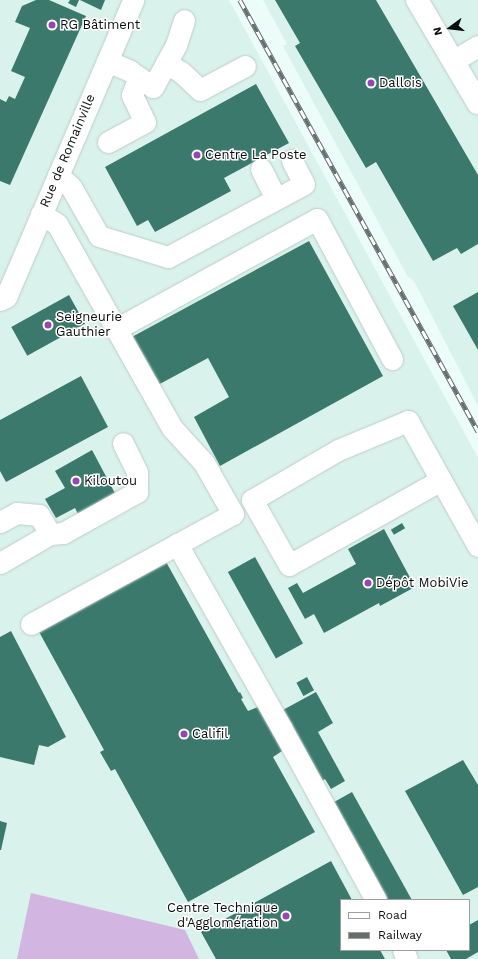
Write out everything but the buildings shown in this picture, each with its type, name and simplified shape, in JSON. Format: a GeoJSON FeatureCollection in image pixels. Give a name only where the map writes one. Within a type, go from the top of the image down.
{"type":"FeatureCollection","features":[{"type":"Feature","properties":{"kind":"main road"},"geometry":{"type":"LineString","coordinates":[[417,0],[478,103]]}},
{"type":"Feature","properties":{"kind":"street","name":"Rue de Romainville"},"geometry":{"type":"LineString","coordinates":[[0,300],[6,297],[133,0]]}},
{"type":"Feature","properties":{"kind":"street"},"geometry":{"type":"LineString","coordinates":[[107,61],[130,71],[153,87],[176,45],[184,20]]}},
{"type":"Feature","properties":{"kind":"street"},"geometry":{"type":"LineString","coordinates":[[453,61],[476,49]]}},
{"type":"Feature","properties":{"kind":"street"},"geometry":{"type":"LineString","coordinates":[[166,63],[182,72],[200,90],[245,66]]}},
{"type":"Feature","properties":{"kind":"street"},"geometry":{"type":"LineString","coordinates":[[108,142],[145,122],[132,95],[139,77]]}},
{"type":"Feature","properties":{"kind":"street"},"geometry":{"type":"LineString","coordinates":[[58,175],[71,187],[99,236],[168,257],[304,184],[292,160]]}},
{"type":"Feature","properties":{"kind":"street"},"geometry":{"type":"LineString","coordinates":[[261,168],[276,198]]}},
{"type":"Feature","properties":{"kind":"street"},"geometry":{"type":"LineString","coordinates":[[30,624],[233,514],[204,463],[172,428],[57,224],[41,214]]}},
{"type":"Feature","properties":{"kind":"street"},"geometry":{"type":"LineString","coordinates":[[116,329],[317,219],[392,359]]}},
{"type":"Feature","properties":{"kind":"street"},"geometry":{"type":"LineString","coordinates":[[441,480],[289,565],[252,500],[338,450],[408,421],[478,546]]}},
{"type":"Feature","properties":{"kind":"street"},"geometry":{"type":"LineString","coordinates":[[0,563],[50,534],[63,533],[137,492],[137,472],[124,443]]}},
{"type":"Feature","properties":{"kind":"street"},"geometry":{"type":"LineString","coordinates":[[0,522],[18,513],[39,515],[50,534]]}},
{"type":"Feature","properties":{"kind":"street"},"geometry":{"type":"LineString","coordinates":[[177,544],[282,729],[375,899]]}},
{"type":"Feature","properties":{"kind":"shaded area"},"geometry":{"type":"Polygon","coordinates":[[[0,0],[229,0],[478,458],[478,959],[0,959],[0,0]]]}},
{"type":"Feature","properties":{"kind":"shaded area"},"geometry":{"type":"Polygon","coordinates":[[[263,0],[478,0],[478,406],[414,281],[408,277],[283,46],[287,44],[263,0]]]}},
{"type":"Feature","properties":{"kind":"shaded area"},"geometry":{"type":"Polygon","coordinates":[[[31,893],[185,930],[199,959],[17,959],[31,893]]]}},
{"type":"Feature","properties":{"kind":"railway"},"geometry":{"type":"LineString","coordinates":[[240,0],[478,432]]}},
{"type":"Feature","properties":{"kind":"place","name":"RG Bâtiment"},"geometry":{"type":"Point","coordinates":[52,25]}},
{"type":"Feature","properties":{"kind":"place","name":"Dallois"},"geometry":{"type":"Point","coordinates":[371,83]}},
{"type":"Feature","properties":{"kind":"place","name":"Centre La Poste"},"geometry":{"type":"Point","coordinates":[197,155]}},
{"type":"Feature","properties":{"kind":"place","name":"Seigneurie Gauthier"},"geometry":{"type":"Point","coordinates":[48,325]}},
{"type":"Feature","properties":{"kind":"place","name":"Kiloutou"},"geometry":{"type":"Point","coordinates":[76,481]}},
{"type":"Feature","properties":{"kind":"place","name":"Dépôt MobiVie"},"geometry":{"type":"Point","coordinates":[368,583]}},
{"type":"Feature","properties":{"kind":"place","name":"Califil"},"geometry":{"type":"Point","coordinates":[184,734]}},
{"type":"Feature","properties":{"kind":"place","name":"Centre Technique d'Agglomération"},"geometry":{"type":"Point","coordinates":[286,916]}}]}
